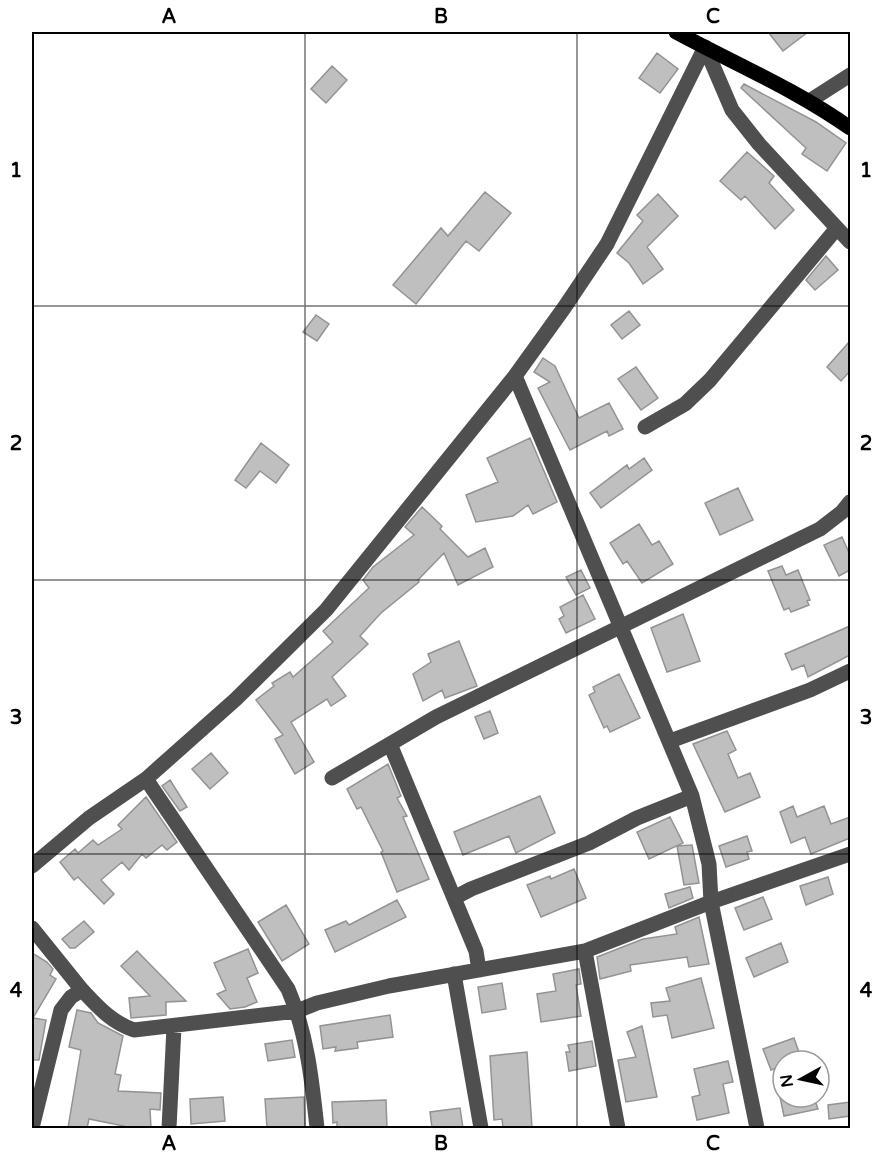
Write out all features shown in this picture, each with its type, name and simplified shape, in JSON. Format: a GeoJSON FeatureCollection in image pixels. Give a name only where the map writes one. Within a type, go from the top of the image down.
{"type":"FeatureCollection","features":[{"type":"Feature","properties":{"kind":"main road"},"geometry":{"type":"LineString","coordinates":[[676,32],[811,100],[850,128]]}},
{"type":"Feature","properties":{"kind":"street"},"geometry":{"type":"LineString","coordinates":[[705,47],[732,110],[759,144],[850,242]]}},
{"type":"Feature","properties":{"kind":"street"},"geometry":{"type":"LineString","coordinates":[[32,866],[89,818],[146,779],[244,691],[326,610],[515,376],[607,244],[705,47]]}},
{"type":"Feature","properties":{"kind":"street"},"geometry":{"type":"LineString","coordinates":[[811,100],[850,75]]}},
{"type":"Feature","properties":{"kind":"street"},"geometry":{"type":"LineString","coordinates":[[645,427],[686,404],[710,380],[837,228]]}},
{"type":"Feature","properties":{"kind":"street"},"geometry":{"type":"LineString","coordinates":[[515,376],[623,627],[692,796],[709,864],[711,902],[757,1128]]}},
{"type":"Feature","properties":{"kind":"street"},"geometry":{"type":"LineString","coordinates":[[333,778],[436,717],[623,627],[820,528],[842,512],[850,502]]}},
{"type":"Feature","properties":{"kind":"street"},"geometry":{"type":"LineString","coordinates":[[670,741],[810,690],[850,671]]}},
{"type":"Feature","properties":{"kind":"street"},"geometry":{"type":"LineString","coordinates":[[390,744],[476,951],[479,970]]}},
{"type":"Feature","properties":{"kind":"street"},"geometry":{"type":"LineString","coordinates":[[146,779],[288,989],[297,1011],[308,1054],[317,1128]]}},
{"type":"Feature","properties":{"kind":"street"},"geometry":{"type":"LineString","coordinates":[[454,898],[471,889],[589,843],[637,818],[692,796]]}},
{"type":"Feature","properties":{"kind":"street"},"geometry":{"type":"LineString","coordinates":[[32,928],[82,990],[119,1024],[134,1030],[174,1027],[297,1011],[317,1003],[454,974],[585,951],[711,902],[850,854]]}},
{"type":"Feature","properties":{"kind":"street"},"geometry":{"type":"LineString","coordinates":[[585,951],[618,1128]]}},
{"type":"Feature","properties":{"kind":"street"},"geometry":{"type":"LineString","coordinates":[[454,974],[481,1128]]}},
{"type":"Feature","properties":{"kind":"street"},"geometry":{"type":"LineString","coordinates":[[32,1128],[61,1010],[71,997],[82,990]]}},
{"type":"Feature","properties":{"kind":"street"},"geometry":{"type":"LineString","coordinates":[[169,1128],[174,1027]]}},
{"type":"Feature","properties":{"kind":"building"},"geometry":{"type":"Polygon","coordinates":[[[768,32],[808,32],[783,51],[768,32]]]}},
{"type":"Feature","properties":{"kind":"building"},"geometry":{"type":"Polygon","coordinates":[[[657,53],[678,69],[660,93],[639,78],[657,53]]]}},
{"type":"Feature","properties":{"kind":"building"},"geometry":{"type":"Polygon","coordinates":[[[332,66],[347,80],[326,103],[311,89],[332,66]]]}},
{"type":"Feature","properties":{"kind":"building"},"geometry":{"type":"Polygon","coordinates":[[[744,84],[816,122],[846,143],[827,171],[802,154],[806,148],[741,88],[744,84]]]}},
{"type":"Feature","properties":{"kind":"building"},"geometry":{"type":"Polygon","coordinates":[[[747,152],[774,176],[769,183],[794,210],[775,229],[745,196],[741,200],[720,181],[747,152]]]}},
{"type":"Feature","properties":{"kind":"building"},"geometry":{"type":"Polygon","coordinates":[[[485,192],[511,213],[479,251],[466,241],[416,304],[393,285],[441,228],[448,236],[485,192]]]}},
{"type":"Feature","properties":{"kind":"building"},"geometry":{"type":"Polygon","coordinates":[[[658,194],[678,216],[647,247],[663,269],[643,284],[629,263],[617,253],[643,221],[637,215],[658,194]]]}},
{"type":"Feature","properties":{"kind":"building"},"geometry":{"type":"Polygon","coordinates":[[[826,256],[838,270],[815,290],[806,280],[826,256]]]}},
{"type":"Feature","properties":{"kind":"building"},"geometry":{"type":"Polygon","coordinates":[[[629,311],[640,325],[622,339],[611,325],[629,311]]]}},
{"type":"Feature","properties":{"kind":"building"},"geometry":{"type":"Polygon","coordinates":[[[316,315],[329,324],[317,341],[303,332],[316,315]]]}},
{"type":"Feature","properties":{"kind":"building"},"geometry":{"type":"Polygon","coordinates":[[[850,341],[850,371],[841,381],[827,367],[850,341]]]}},
{"type":"Feature","properties":{"kind":"building"},"geometry":{"type":"Polygon","coordinates":[[[543,358],[555,366],[579,418],[609,403],[623,429],[609,436],[607,431],[570,450],[538,388],[550,382],[534,372],[543,358]]]}},
{"type":"Feature","properties":{"kind":"building"},"geometry":{"type":"Polygon","coordinates":[[[636,367],[658,398],[641,410],[618,379],[636,367]]]}},
{"type":"Feature","properties":{"kind":"building"},"geometry":{"type":"Polygon","coordinates":[[[530,438],[557,502],[533,514],[528,505],[513,516],[476,522],[466,495],[498,482],[487,458],[530,438]]]}},
{"type":"Feature","properties":{"kind":"building"},"geometry":{"type":"Polygon","coordinates":[[[261,443],[289,465],[276,483],[260,471],[246,488],[235,480],[261,443]]]}},
{"type":"Feature","properties":{"kind":"building"},"geometry":{"type":"Polygon","coordinates":[[[644,458],[652,470],[601,508],[590,493],[627,465],[629,469],[644,458]]]}},
{"type":"Feature","properties":{"kind":"building"},"geometry":{"type":"Polygon","coordinates":[[[738,488],[753,520],[720,535],[705,503],[738,488]]]}},
{"type":"Feature","properties":{"kind":"building"},"geometry":{"type":"Polygon","coordinates":[[[422,507],[442,526],[440,529],[468,557],[485,548],[493,567],[458,585],[444,553],[418,580],[419,582],[381,613],[360,636],[368,644],[332,677],[346,696],[331,706],[327,699],[291,722],[314,762],[295,774],[275,739],[283,735],[256,700],[274,686],[272,683],[290,672],[293,677],[333,642],[323,631],[369,588],[363,580],[373,567],[414,535],[405,527],[422,507]]]}},
{"type":"Feature","properties":{"kind":"building"},"geometry":{"type":"Polygon","coordinates":[[[639,524],[652,545],[659,541],[673,564],[642,583],[627,561],[623,564],[610,543],[639,524]]]}},
{"type":"Feature","properties":{"kind":"building"},"geometry":{"type":"Polygon","coordinates":[[[842,537],[850,555],[850,570],[839,576],[824,545],[842,537]]]}},
{"type":"Feature","properties":{"kind":"building"},"geometry":{"type":"Polygon","coordinates":[[[782,566],[786,575],[798,570],[810,600],[807,601],[809,605],[791,612],[789,608],[784,610],[768,571],[782,566]]]}},
{"type":"Feature","properties":{"kind":"building"},"geometry":{"type":"Polygon","coordinates":[[[581,570],[590,588],[576,595],[566,577],[581,570]]]}},
{"type":"Feature","properties":{"kind":"building"},"geometry":{"type":"Polygon","coordinates":[[[583,595],[595,619],[566,633],[559,619],[564,616],[560,607],[583,595]]]}},
{"type":"Feature","properties":{"kind":"building"},"geometry":{"type":"Polygon","coordinates":[[[683,614],[700,661],[667,672],[651,628],[683,614]]]}},
{"type":"Feature","properties":{"kind":"building"},"geometry":{"type":"Polygon","coordinates":[[[850,626],[850,655],[808,677],[804,665],[792,670],[785,654],[850,626]]]}},
{"type":"Feature","properties":{"kind":"building"},"geometry":{"type":"Polygon","coordinates":[[[459,641],[477,686],[445,698],[442,690],[423,701],[413,674],[431,662],[428,654],[459,641]]]}},
{"type":"Feature","properties":{"kind":"building"},"geometry":{"type":"Polygon","coordinates":[[[619,674],[640,718],[610,732],[607,726],[604,728],[589,695],[595,692],[593,687],[619,674]]]}},
{"type":"Feature","properties":{"kind":"building"},"geometry":{"type":"Polygon","coordinates":[[[490,711],[498,733],[484,739],[475,717],[490,711]]]}},
{"type":"Feature","properties":{"kind":"building"},"geometry":{"type":"Polygon","coordinates":[[[727,731],[736,750],[728,754],[738,778],[750,773],[760,797],[725,812],[693,744],[727,731]]]}},
{"type":"Feature","properties":{"kind":"building"},"geometry":{"type":"Polygon","coordinates":[[[211,753],[228,773],[210,789],[192,769],[211,753]]]}},
{"type":"Feature","properties":{"kind":"building"},"geometry":{"type":"Polygon","coordinates":[[[388,764],[401,796],[397,798],[407,816],[403,817],[429,879],[397,892],[381,852],[383,851],[361,807],[357,809],[347,789],[388,764]]]}},
{"type":"Feature","properties":{"kind":"building"},"geometry":{"type":"Polygon","coordinates":[[[170,780],[187,807],[180,811],[162,786],[170,780]]]}},
{"type":"Feature","properties":{"kind":"building"},"geometry":{"type":"Polygon","coordinates":[[[540,796],[555,833],[516,853],[509,836],[463,855],[454,832],[540,796]]]}},
{"type":"Feature","properties":{"kind":"building"},"geometry":{"type":"Polygon","coordinates":[[[146,797],[177,842],[167,850],[162,845],[146,858],[142,854],[129,870],[122,862],[101,880],[114,894],[104,904],[78,877],[74,880],[60,862],[75,849],[78,853],[93,840],[98,845],[122,829],[118,825],[146,797]]]}},
{"type":"Feature","properties":{"kind":"building"},"geometry":{"type":"Polygon","coordinates":[[[793,806],[797,817],[824,806],[831,824],[850,817],[850,838],[811,854],[805,837],[791,843],[780,812],[793,806]]]}},
{"type":"Feature","properties":{"kind":"building"},"geometry":{"type":"Polygon","coordinates":[[[670,817],[683,843],[649,859],[637,832],[670,817]]]}},
{"type":"Feature","properties":{"kind":"building"},"geometry":{"type":"Polygon","coordinates":[[[747,836],[752,851],[747,852],[749,859],[726,867],[719,846],[747,836]]]}},
{"type":"Feature","properties":{"kind":"building"},"geometry":{"type":"Polygon","coordinates":[[[692,845],[699,883],[684,885],[677,846],[692,845]]]}},
{"type":"Feature","properties":{"kind":"building"},"geometry":{"type":"Polygon","coordinates":[[[574,869],[586,898],[541,917],[527,885],[550,876],[551,879],[574,869]]]}},
{"type":"Feature","properties":{"kind":"building"},"geometry":{"type":"Polygon","coordinates":[[[828,877],[833,894],[806,905],[800,886],[828,877]]]}},
{"type":"Feature","properties":{"kind":"building"},"geometry":{"type":"Polygon","coordinates":[[[690,887],[693,898],[669,908],[665,894],[690,887]]]}},
{"type":"Feature","properties":{"kind":"building"},"geometry":{"type":"Polygon","coordinates":[[[763,897],[772,919],[744,930],[735,908],[763,897]]]}},
{"type":"Feature","properties":{"kind":"building"},"geometry":{"type":"Polygon","coordinates":[[[397,900],[406,917],[335,952],[325,930],[346,921],[349,925],[397,900]]]}},
{"type":"Feature","properties":{"kind":"building"},"geometry":{"type":"Polygon","coordinates":[[[286,905],[309,944],[282,961],[258,922],[286,905]]]}},
{"type":"Feature","properties":{"kind":"building"},"geometry":{"type":"Polygon","coordinates":[[[699,917],[709,964],[689,967],[687,957],[630,965],[631,971],[600,979],[597,957],[643,939],[677,934],[675,927],[699,917]]]}},
{"type":"Feature","properties":{"kind":"building"},"geometry":{"type":"Polygon","coordinates":[[[84,921],[94,932],[75,948],[70,948],[62,939],[84,921]]]}},
{"type":"Feature","properties":{"kind":"building"},"geometry":{"type":"Polygon","coordinates":[[[781,943],[788,962],[754,977],[746,958],[781,943]]]}},
{"type":"Feature","properties":{"kind":"building"},"geometry":{"type":"Polygon","coordinates":[[[248,949],[258,973],[247,978],[257,1002],[245,1007],[230,1009],[217,994],[226,990],[214,963],[248,949]]]}},
{"type":"Feature","properties":{"kind":"building"},"geometry":{"type":"Polygon","coordinates":[[[137,951],[186,1001],[166,1002],[166,1015],[131,1018],[129,998],[150,996],[121,966],[137,951]]]}},
{"type":"Feature","properties":{"kind":"building"},"geometry":{"type":"Polygon","coordinates":[[[32,953],[47,962],[53,969],[50,975],[56,979],[33,1018],[46,1020],[39,1060],[32,1060],[32,953]]]}},
{"type":"Feature","properties":{"kind":"building"},"geometry":{"type":"Polygon","coordinates":[[[579,969],[581,984],[576,985],[581,1016],[541,1022],[537,994],[556,991],[553,974],[579,969]]]}},
{"type":"Feature","properties":{"kind":"building"},"geometry":{"type":"Polygon","coordinates":[[[701,978],[714,1028],[672,1038],[667,1015],[653,1017],[651,1003],[670,1001],[666,988],[701,978]]]}},
{"type":"Feature","properties":{"kind":"building"},"geometry":{"type":"Polygon","coordinates":[[[502,983],[506,1009],[482,1013],[478,987],[502,983]]]}},
{"type":"Feature","properties":{"kind":"building"},"geometry":{"type":"Polygon","coordinates":[[[77,1010],[91,1013],[98,1023],[123,1036],[115,1074],[121,1075],[118,1091],[161,1093],[160,1110],[150,1109],[151,1128],[124,1128],[124,1126],[89,1119],[87,1128],[68,1128],[81,1050],[69,1047],[77,1010]]]}},
{"type":"Feature","properties":{"kind":"building"},"geometry":{"type":"Polygon","coordinates":[[[390,1015],[393,1037],[357,1042],[358,1048],[335,1051],[336,1047],[323,1049],[320,1026],[390,1015]]]}},
{"type":"Feature","properties":{"kind":"building"},"geometry":{"type":"Polygon","coordinates":[[[642,1026],[657,1097],[626,1102],[618,1060],[636,1057],[627,1032],[642,1026]]]}},
{"type":"Feature","properties":{"kind":"building"},"geometry":{"type":"Polygon","coordinates":[[[794,1038],[798,1049],[771,1049],[771,1070],[763,1049],[794,1038]]]}},
{"type":"Feature","properties":{"kind":"building"},"geometry":{"type":"Polygon","coordinates":[[[292,1040],[295,1057],[268,1061],[265,1044],[292,1040]]]}},
{"type":"Feature","properties":{"kind":"building"},"geometry":{"type":"Polygon","coordinates":[[[592,1041],[596,1066],[569,1071],[566,1052],[570,1052],[568,1045],[592,1041]]]}},
{"type":"Feature","properties":{"kind":"building"},"geometry":{"type":"Polygon","coordinates":[[[527,1052],[532,1128],[503,1128],[502,1119],[494,1120],[490,1056],[527,1052]]]}},
{"type":"Feature","properties":{"kind":"building"},"geometry":{"type":"Polygon","coordinates":[[[728,1061],[733,1082],[723,1084],[729,1113],[697,1120],[692,1097],[700,1095],[694,1069],[728,1061]]]}},
{"type":"Feature","properties":{"kind":"building"},"geometry":{"type":"Polygon","coordinates":[[[223,1097],[225,1121],[191,1124],[190,1099],[223,1097]]]}},
{"type":"Feature","properties":{"kind":"building"},"geometry":{"type":"Polygon","coordinates":[[[304,1097],[305,1128],[267,1128],[265,1099],[304,1097]]]}},
{"type":"Feature","properties":{"kind":"building"},"geometry":{"type":"Polygon","coordinates":[[[386,1100],[387,1128],[337,1128],[337,1122],[333,1123],[332,1102],[386,1100]]]}},
{"type":"Feature","properties":{"kind":"building"},"geometry":{"type":"Polygon","coordinates":[[[850,1102],[850,1116],[829,1119],[828,1109],[831,1109],[831,1105],[850,1102]]]}},
{"type":"Feature","properties":{"kind":"building"},"geometry":{"type":"Polygon","coordinates":[[[460,1108],[463,1128],[432,1128],[430,1112],[460,1108]]]}},
{"type":"Feature","properties":{"kind":"building"},"geometry":{"type":"Polygon","coordinates":[[[783,1109],[818,1109],[784,1116],[783,1109]]]}}]}
